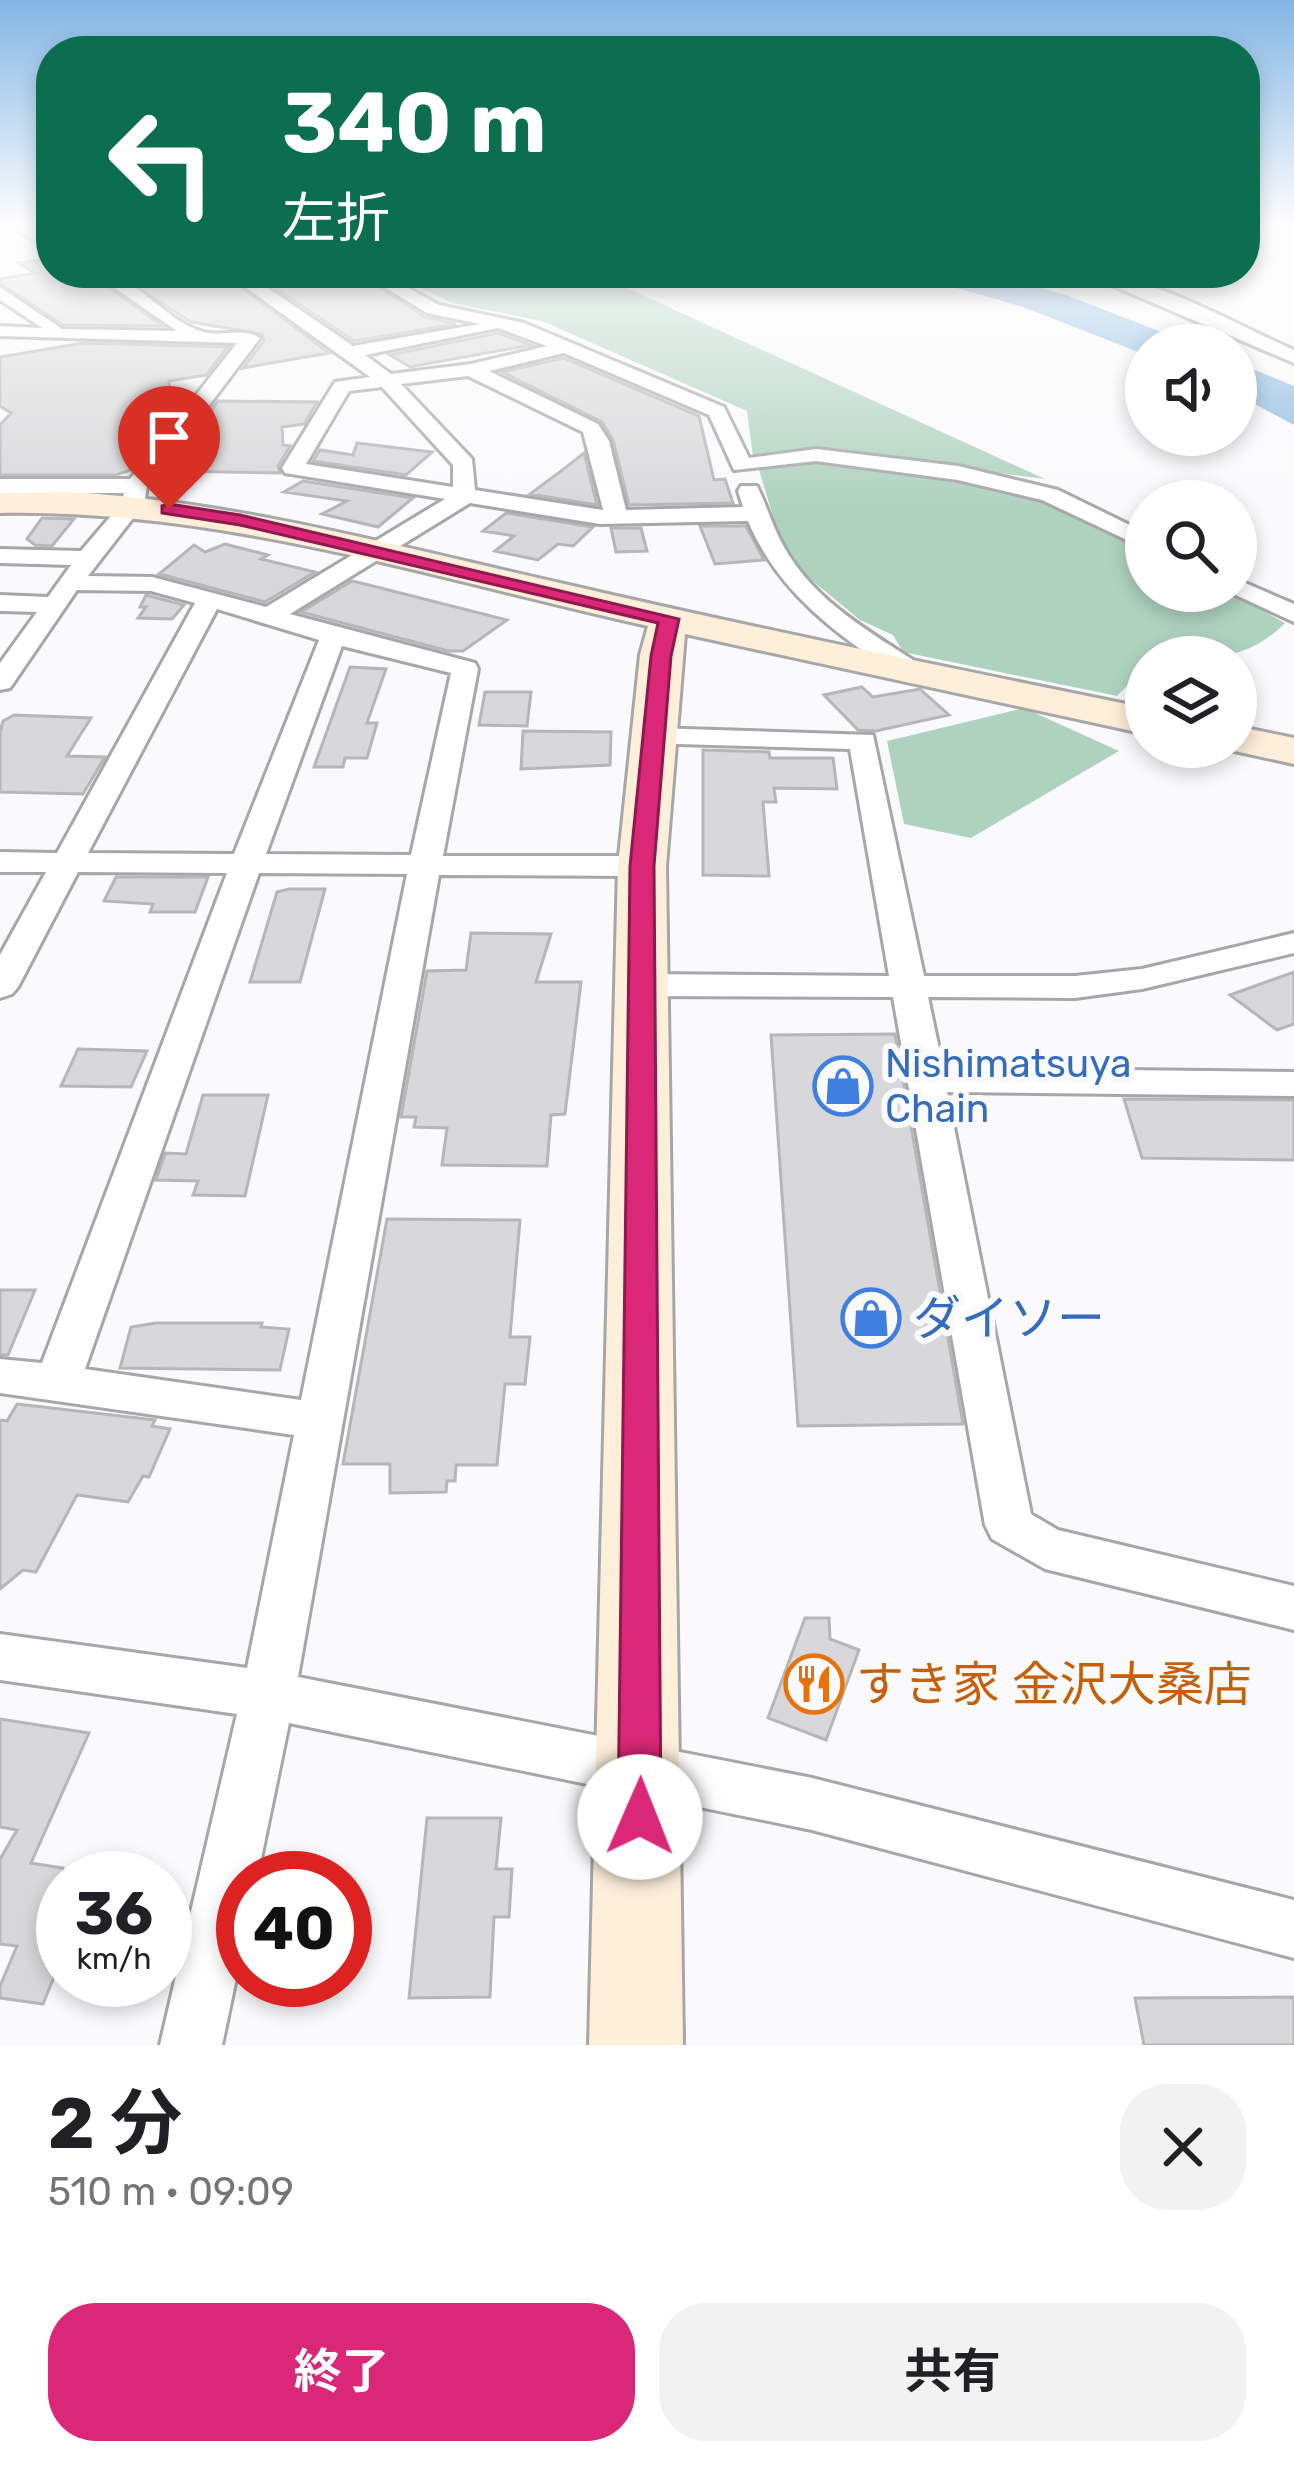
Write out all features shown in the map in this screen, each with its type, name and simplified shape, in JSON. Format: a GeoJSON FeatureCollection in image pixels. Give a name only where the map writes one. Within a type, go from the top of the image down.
{"type":"FeatureCollection","features":[{"type":"Feature","properties":{"kind":"street"},"geometry":{"type":"LineString","coordinates":[[41,318],[57,334]]}},
{"type":"Feature","properties":{"kind":"street"},"geometry":{"type":"LineString","coordinates":[[170,318],[191,337]]}},
{"type":"Feature","properties":{"kind":"street"},"geometry":{"type":"LineString","coordinates":[[305,318],[386,380],[464,464],[464,497]]}},
{"type":"Feature","properties":{"kind":"street"},"geometry":{"type":"LineString","coordinates":[[477,318],[565,347],[717,411],[742,465],[755,514],[785,574],[838,622],[911,670]]}},
{"type":"Feature","properties":{"kind":"street"},"geometry":{"type":"LineString","coordinates":[[1206,318],[1294,357]]}},
{"type":"Feature","properties":{"kind":"street"},"geometry":{"type":"LineString","coordinates":[[351,352],[508,325]]}},
{"type":"Feature","properties":{"kind":"street"},"geometry":{"type":"LineString","coordinates":[[295,331],[318,327]]}},
{"type":"Feature","properties":{"kind":"street"},"geometry":{"type":"LineString","coordinates":[[0,331],[251,338],[273,334]]}},
{"type":"Feature","properties":{"kind":"street"},"geometry":{"type":"LineString","coordinates":[[0,682],[10,651],[54,605],[251,338]]}},
{"type":"Feature","properties":{"kind":"street"},"geometry":{"type":"LineString","coordinates":[[565,347],[471,370],[342,386],[293,468],[616,518],[755,514]]}},
{"type":"Feature","properties":{"kind":"street"},"geometry":{"type":"LineString","coordinates":[[471,370],[591,428],[599,441],[616,518]]}},
{"type":"Feature","properties":{"kind":"street"},"geometry":{"type":"LineString","coordinates":[[742,465],[816,455],[958,473],[1050,495],[1125,532]]}},
{"type":"Feature","properties":{"kind":"street"},"geometry":{"type":"LineString","coordinates":[[0,486],[134,495],[669,619],[1125,716]]}},
{"type":"Feature","properties":{"kind":"street"},"geometry":{"type":"LineString","coordinates":[[0,503],[134,495]]}},
{"type":"Feature","properties":{"kind":"street"},"geometry":{"type":"LineString","coordinates":[[269,616],[464,497]]}},
{"type":"Feature","properties":{"kind":"street"},"geometry":{"type":"LineString","coordinates":[[0,556],[88,558]]}},
{"type":"Feature","properties":{"kind":"street"},"geometry":{"type":"LineString","coordinates":[[70,583],[152,584],[465,670],[268,1695],[191,2045]]}},
{"type":"Feature","properties":{"kind":"street"},"geometry":{"type":"LineString","coordinates":[[1257,596],[1294,614]]}},
{"type":"Feature","properties":{"kind":"street"},"geometry":{"type":"LineString","coordinates":[[0,987],[209,600]]}},
{"type":"Feature","properties":{"kind":"street"},"geometry":{"type":"LineString","coordinates":[[0,603],[54,605]]}},
{"type":"Feature","properties":{"kind":"street"},"geometry":{"type":"LineString","coordinates":[[636,2045],[641,1772],[642,866],[669,619]]}},
{"type":"Feature","properties":{"kind":"street"},"geometry":{"type":"LineString","coordinates":[[58,1382],[320,659],[334,637]]}},
{"type":"Feature","properties":{"kind":"street"},"geometry":{"type":"LineString","coordinates":[[653,737],[863,741],[1009,1525],[1045,1548],[1294,1608]]}},
{"type":"Feature","properties":{"kind":"street"},"geometry":{"type":"LineString","coordinates":[[1257,744],[1294,752]]}},
{"type":"Feature","properties":{"kind":"street"},"geometry":{"type":"LineString","coordinates":[[0,862],[642,866]]}},
{"type":"Feature","properties":{"kind":"street"},"geometry":{"type":"LineString","coordinates":[[641,985],[1075,987],[1142,979],[1294,943]]}},
{"type":"Feature","properties":{"kind":"street"},"geometry":{"type":"LineString","coordinates":[[926,1079],[1294,1084]]}},
{"type":"Feature","properties":{"kind":"street"},"geometry":{"type":"LineString","coordinates":[[0,1376],[320,1421]]}},
{"type":"Feature","properties":{"kind":"street"},"geometry":{"type":"LineString","coordinates":[[0,1657],[268,1695],[812,1804],[1294,1929]]}},
{"type":"Feature","properties":{"kind":"green space"},"geometry":{"type":"Polygon","coordinates":[[[529,318],[693,318],[1045,479],[820,449],[753,457],[747,411],[529,318]]]}},
{"type":"Feature","properties":{"kind":"green space"},"geometry":{"type":"Polygon","coordinates":[[[816,455],[1050,495],[1125,536],[1125,612],[1257,612],[1257,608],[1285,623],[1257,644],[1257,636],[1125,636],[1125,688],[1117,696],[903,652],[893,635],[860,620],[786,559],[759,470],[816,455]]]}},
{"type":"Feature","properties":{"kind":"green space"},"geometry":{"type":"Polygon","coordinates":[[[1024,708],[1119,751],[971,838],[904,824],[887,741],[1024,708]]]}},
{"type":"Feature","properties":{"kind":"water"},"geometry":{"type":"Polygon","coordinates":[[[1052,318],[1126,318],[1141,324],[1125,324],[1125,347],[1052,318]]]}},
{"type":"Feature","properties":{"kind":"water"},"geometry":{"type":"Polygon","coordinates":[[[1257,371],[1294,386],[1294,425],[1257,405],[1257,371]]]}},
{"type":"Feature","properties":{"kind":"building"},"geometry":{"type":"Polygon","coordinates":[[[53,318],[152,318],[162,326],[63,325],[53,318]]]}},
{"type":"Feature","properties":{"kind":"building"},"geometry":{"type":"Polygon","coordinates":[[[186,318],[283,318],[329,353],[243,368],[264,341],[262,334],[186,318]]]}},
{"type":"Feature","properties":{"kind":"building"},"geometry":{"type":"Polygon","coordinates":[[[321,318],[431,318],[456,324],[354,341],[321,318]]]}},
{"type":"Feature","properties":{"kind":"building"},"geometry":{"type":"Polygon","coordinates":[[[498,333],[531,345],[410,367],[390,355],[498,333]]]}},
{"type":"Feature","properties":{"kind":"building"},"geometry":{"type":"Polygon","coordinates":[[[83,343],[228,347],[206,375],[169,381],[171,400],[186,400],[131,470],[116,475],[0,475],[0,425],[11,413],[0,406],[0,357],[83,343]]]}},
{"type":"Feature","properties":{"kind":"building"},"geometry":{"type":"Polygon","coordinates":[[[564,358],[699,416],[714,480],[725,479],[733,503],[629,505],[613,440],[602,422],[502,372],[564,358]]]}},
{"type":"Feature","properties":{"kind":"building"},"geometry":{"type":"Polygon","coordinates":[[[218,401],[317,402],[304,424],[282,427],[283,445],[290,446],[278,466],[280,473],[165,471],[218,401]]]}},
{"type":"Feature","properties":{"kind":"building"},"geometry":{"type":"Polygon","coordinates":[[[357,443],[432,452],[406,475],[313,461],[320,450],[353,455],[357,443]]]}},
{"type":"Feature","properties":{"kind":"building"},"geometry":{"type":"Polygon","coordinates":[[[584,453],[597,505],[530,494],[565,468],[584,453]]]}},
{"type":"Feature","properties":{"kind":"building"},"geometry":{"type":"Polygon","coordinates":[[[303,481],[413,498],[378,527],[322,514],[347,501],[284,492],[303,481]]]}},
{"type":"Feature","properties":{"kind":"building"},"geometry":{"type":"Polygon","coordinates":[[[506,513],[593,527],[573,546],[558,544],[538,560],[495,551],[514,536],[483,531],[506,513]]]}},
{"type":"Feature","properties":{"kind":"building"},"geometry":{"type":"Polygon","coordinates":[[[42,518],[74,519],[52,546],[35,545],[27,539],[42,518]]]}},
{"type":"Feature","properties":{"kind":"building"},"geometry":{"type":"Polygon","coordinates":[[[700,526],[746,526],[764,560],[715,564],[700,526]]]}},
{"type":"Feature","properties":{"kind":"building"},"geometry":{"type":"Polygon","coordinates":[[[611,528],[641,528],[647,551],[616,552],[611,528]]]}},
{"type":"Feature","properties":{"kind":"building"},"geometry":{"type":"Polygon","coordinates":[[[225,544],[268,555],[261,559],[315,572],[265,602],[159,574],[194,545],[205,552],[225,544]]]}},
{"type":"Feature","properties":{"kind":"building"},"geometry":{"type":"Polygon","coordinates":[[[352,581],[507,620],[463,651],[448,651],[301,612],[352,581]]]}},
{"type":"Feature","properties":{"kind":"building"},"geometry":{"type":"Polygon","coordinates":[[[146,595],[184,605],[172,619],[138,618],[146,607],[140,607],[146,595]]]}},
{"type":"Feature","properties":{"kind":"building"},"geometry":{"type":"Polygon","coordinates":[[[350,667],[386,669],[367,723],[377,723],[367,758],[345,758],[343,767],[314,767],[350,667]]]}},
{"type":"Feature","properties":{"kind":"building"},"geometry":{"type":"Polygon","coordinates":[[[862,687],[873,697],[920,689],[949,715],[876,731],[858,730],[824,695],[862,687]]]}},
{"type":"Feature","properties":{"kind":"building"},"geometry":{"type":"Polygon","coordinates":[[[485,692],[531,692],[527,726],[479,725],[485,692]]]}},
{"type":"Feature","properties":{"kind":"building"},"geometry":{"type":"Polygon","coordinates":[[[14,715],[91,718],[67,756],[105,757],[83,794],[0,792],[0,732],[3,721],[14,715]]]}},
{"type":"Feature","properties":{"kind":"building"},"geometry":{"type":"Polygon","coordinates":[[[523,731],[611,732],[610,765],[521,769],[523,731]]]}},
{"type":"Feature","properties":{"kind":"building"},"geometry":{"type":"Polygon","coordinates":[[[703,750],[769,752],[770,758],[833,758],[837,789],[774,788],[776,802],[763,802],[769,876],[703,875],[703,750]]]}},
{"type":"Feature","properties":{"kind":"building"},"geometry":{"type":"Polygon","coordinates":[[[116,877],[208,877],[195,912],[150,912],[153,904],[104,901],[116,877]]]}},
{"type":"Feature","properties":{"kind":"building"},"geometry":{"type":"Polygon","coordinates":[[[325,889],[300,982],[250,982],[277,892],[325,889]]]}},
{"type":"Feature","properties":{"kind":"building"},"geometry":{"type":"Polygon","coordinates":[[[471,933],[551,934],[536,982],[581,982],[565,1114],[551,1115],[547,1166],[442,1165],[447,1128],[414,1127],[416,1117],[401,1117],[427,971],[466,970],[471,933]]]}},
{"type":"Feature","properties":{"kind":"building"},"geometry":{"type":"Polygon","coordinates":[[[1294,972],[1294,1024],[1277,1030],[1230,995],[1294,972]]]}},
{"type":"Feature","properties":{"kind":"building"},"geometry":{"type":"Polygon","coordinates":[[[895,1034],[963,1424],[798,1426],[771,1035],[895,1034]]]}},
{"type":"Feature","properties":{"kind":"building"},"geometry":{"type":"Polygon","coordinates":[[[78,1049],[147,1051],[131,1087],[61,1086],[78,1049]]]}},
{"type":"Feature","properties":{"kind":"building"},"geometry":{"type":"Polygon","coordinates":[[[203,1095],[268,1095],[245,1196],[193,1195],[198,1181],[156,1180],[165,1153],[186,1154],[203,1095]]]}},
{"type":"Feature","properties":{"kind":"building"},"geometry":{"type":"Polygon","coordinates":[[[1124,1099],[1294,1100],[1294,1160],[1142,1158],[1124,1099]]]}},
{"type":"Feature","properties":{"kind":"building"},"geometry":{"type":"Polygon","coordinates":[[[387,1219],[520,1220],[510,1337],[530,1337],[525,1384],[505,1384],[497,1465],[456,1465],[455,1481],[447,1481],[446,1492],[390,1493],[390,1464],[343,1464],[387,1219]]]}},
{"type":"Feature","properties":{"kind":"building"},"geometry":{"type":"Polygon","coordinates":[[[0,1290],[35,1290],[8,1355],[0,1355],[0,1290]]]}},
{"type":"Feature","properties":{"kind":"building"},"geometry":{"type":"Polygon","coordinates":[[[262,1323],[261,1327],[289,1329],[280,1370],[120,1368],[131,1327],[262,1323]]]}},
{"type":"Feature","properties":{"kind":"building"},"geometry":{"type":"Polygon","coordinates":[[[17,1404],[155,1420],[152,1426],[170,1429],[149,1477],[143,1476],[128,1502],[77,1495],[36,1572],[23,1570],[0,1589],[0,1420],[7,1421],[17,1404]]]}},
{"type":"Feature","properties":{"kind":"building","name":"すき家 金沢大桑店"},"geometry":{"type":"Polygon","coordinates":[[[805,1618],[829,1618],[830,1639],[859,1650],[826,1740],[768,1718],[805,1618]]]}},
{"type":"Feature","properties":{"kind":"building"},"geometry":{"type":"Polygon","coordinates":[[[0,1719],[89,1733],[31,1863],[36,1864],[36,2003],[0,1998],[0,1986],[17,1946],[0,1944],[0,1859],[17,1830],[0,1827],[0,1719]]]}},
{"type":"Feature","properties":{"kind":"building"},"geometry":{"type":"Polygon","coordinates":[[[427,1818],[501,1818],[496,1869],[512,1869],[509,1917],[494,1917],[490,1997],[409,1998],[427,1818]]]}},
{"type":"Feature","properties":{"kind":"building"},"geometry":{"type":"Polygon","coordinates":[[[1294,1997],[1294,2045],[1144,2045],[1135,1998],[1294,1997]]]}},
{"type":"Feature","properties":{"kind":"place","name":"Nishimatsuya Chain"},"geometry":{"type":"Point","coordinates":[843,1086]}},
{"type":"Feature","properties":{"kind":"place","name":"ダイソー"},"geometry":{"type":"Point","coordinates":[871,1318]}},
{"type":"Feature","properties":{"kind":"place","name":"すき家 金沢大桑店"},"geometry":{"type":"Point","coordinates":[814,1684]}},
{"type":"Feature","properties":{"kind":"route"},"geometry":{"type":"LineString","coordinates":[[169,509],[240,520],[669,619],[661,656],[642,866],[640,1817]]}}]}
